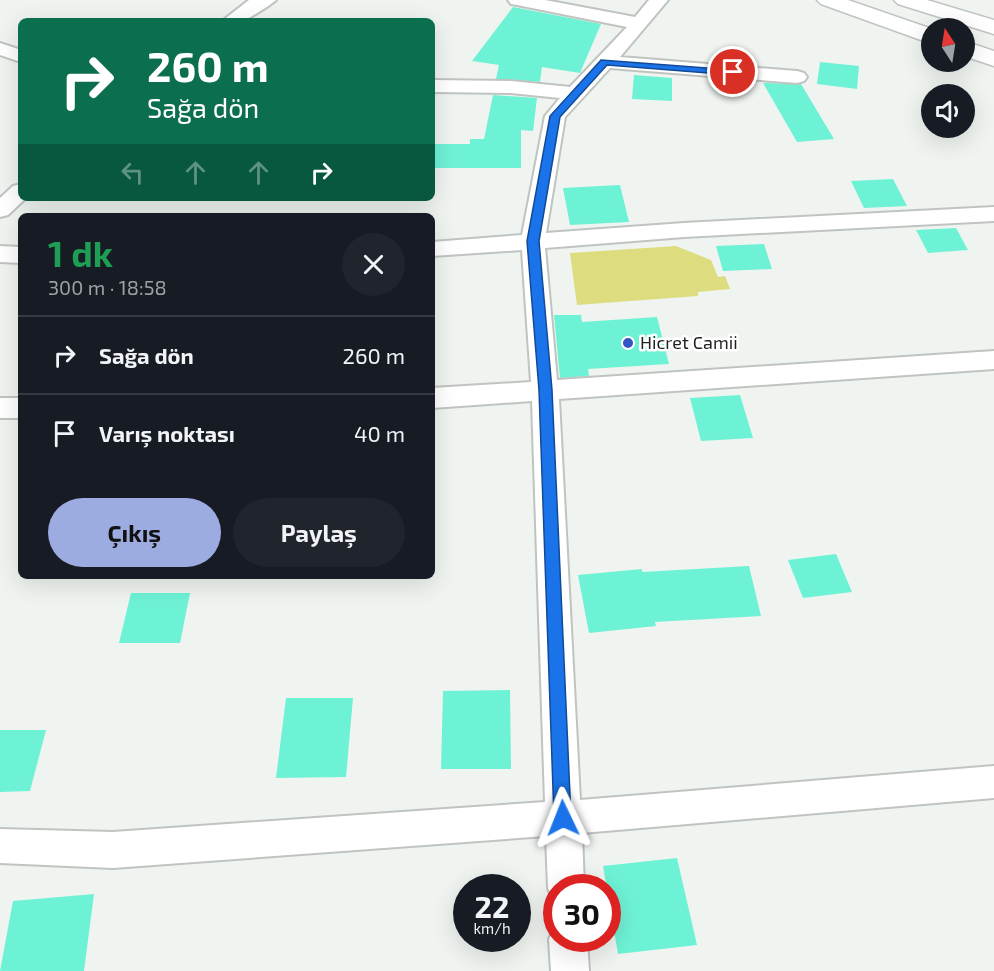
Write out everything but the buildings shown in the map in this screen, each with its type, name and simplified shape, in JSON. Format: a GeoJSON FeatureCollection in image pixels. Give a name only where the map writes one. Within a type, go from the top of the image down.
{"type":"FeatureCollection","features":[{"type":"Feature","properties":{"kind":"highway"},"geometry":{"type":"LineString","coordinates":[[828,0],[921,33]]}},
{"type":"Feature","properties":{"kind":"highway"},"geometry":{"type":"LineString","coordinates":[[905,0],[994,27]]}},
{"type":"Feature","properties":{"kind":"highway"},"geometry":{"type":"LineString","coordinates":[[975,52],[994,59]]}},
{"type":"Feature","properties":{"kind":"street"},"geometry":{"type":"LineString","coordinates":[[235,18],[256,4],[267,0]]}},
{"type":"Feature","properties":{"kind":"street"},"geometry":{"type":"LineString","coordinates":[[517,0],[640,24]]}},
{"type":"Feature","properties":{"kind":"street"},"geometry":{"type":"LineString","coordinates":[[565,874],[546,390],[533,241],[555,116],[640,24],[659,0]]}},
{"type":"Feature","properties":{"kind":"street"},"geometry":{"type":"LineString","coordinates":[[0,49],[18,55]]}},
{"type":"Feature","properties":{"kind":"street"},"geometry":{"type":"LineString","coordinates":[[605,62],[797,77]]}},
{"type":"Feature","properties":{"kind":"street"},"geometry":{"type":"LineString","coordinates":[[435,86],[511,87],[576,94]]}},
{"type":"Feature","properties":{"kind":"street"},"geometry":{"type":"LineString","coordinates":[[0,210],[18,194]]}},
{"type":"Feature","properties":{"kind":"street"},"geometry":{"type":"LineString","coordinates":[[435,249],[684,230],[994,214]]}},
{"type":"Feature","properties":{"kind":"street"},"geometry":{"type":"LineString","coordinates":[[0,254],[18,255]]}},
{"type":"Feature","properties":{"kind":"street"},"geometry":{"type":"LineString","coordinates":[[435,398],[994,360]]}},
{"type":"Feature","properties":{"kind":"street"},"geometry":{"type":"LineString","coordinates":[[0,408],[18,408]]}},
{"type":"Feature","properties":{"kind":"street"},"geometry":{"type":"LineString","coordinates":[[0,846],[113,850],[563,818],[994,783]]}},
{"type":"Feature","properties":{"kind":"street"},"geometry":{"type":"LineString","coordinates":[[569,952],[570,971]]}},
{"type":"Feature","properties":{"kind":"shaded area"},"geometry":{"type":"Polygon","coordinates":[[[676,246],[711,260],[718,277],[725,276],[730,289],[698,292],[698,296],[577,305],[570,253],[676,246]]]}},
{"type":"Feature","properties":{"kind":"place","name":"Hicret Camii"},"geometry":{"type":"Point","coordinates":[628,343]}},
{"type":"Feature","properties":{"kind":"route"},"geometry":{"type":"LineString","coordinates":[[563,818],[546,390],[533,241],[555,116],[605,62],[733,72]]}}]}
